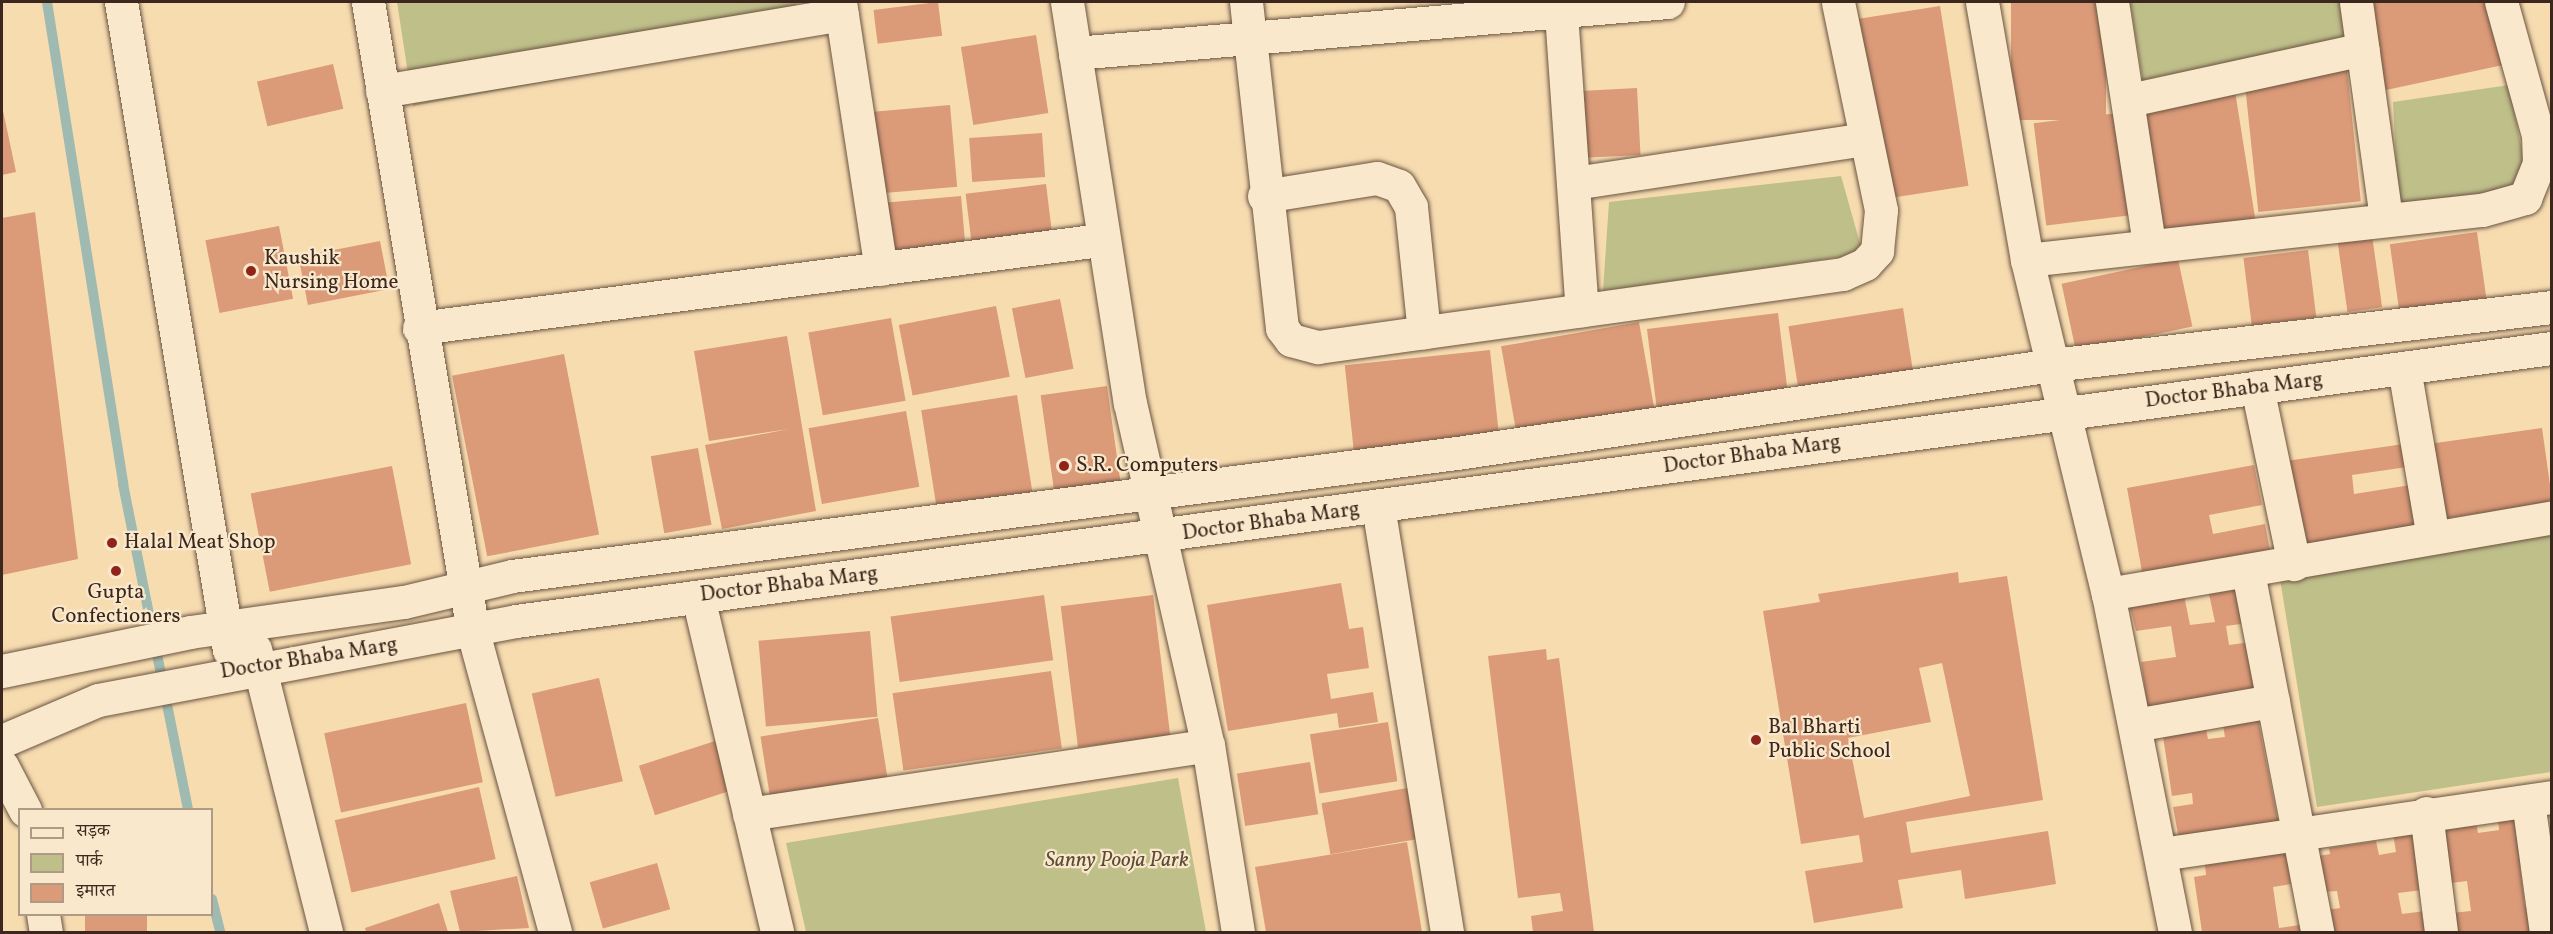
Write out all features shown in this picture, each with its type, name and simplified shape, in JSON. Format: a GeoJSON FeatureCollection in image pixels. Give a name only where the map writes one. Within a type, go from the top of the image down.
{"type":"FeatureCollection","features":[{"type":"Feature","properties":{"kind":"street"},"geometry":{"type":"LineString","coordinates":[[121,2],[238,626],[232,673],[326,933]]}},
{"type":"Feature","properties":{"kind":"street"},"geometry":{"type":"LineString","coordinates":[[368,2],[419,328],[473,632],[555,933]]}},
{"type":"Feature","properties":{"kind":"street"},"geometry":{"type":"LineString","coordinates":[[1067,2],[1100,240],[1148,493],[1208,745],[1238,933]]}},
{"type":"Feature","properties":{"kind":"street"},"geometry":{"type":"LineString","coordinates":[[1246,2],[1264,196],[1279,315],[1291,340],[1318,347],[1843,274],[1865,264],[1877,251],[1882,234],[1838,2]]}},
{"type":"Feature","properties":{"kind":"street"},"geometry":{"type":"LineString","coordinates":[[1075,53],[1251,42],[1668,2]]}},
{"type":"Feature","properties":{"kind":"street"},"geometry":{"type":"LineString","coordinates":[[1982,2],[2026,260],[2108,594],[2175,933]]}},
{"type":"Feature","properties":{"kind":"street"},"geometry":{"type":"LineString","coordinates":[[2112,2],[2149,244]]}},
{"type":"Feature","properties":{"kind":"street"},"geometry":{"type":"LineString","coordinates":[[2356,2],[2386,217]]}},
{"type":"Feature","properties":{"kind":"street"},"geometry":{"type":"LineString","coordinates":[[2026,260],[2386,217],[2506,206],[2525,198],[2535,182],[2538,135],[2501,2]]}},
{"type":"Feature","properties":{"kind":"street"},"geometry":{"type":"LineString","coordinates":[[382,91],[841,8],[881,269]]}},
{"type":"Feature","properties":{"kind":"street"},"geometry":{"type":"LineString","coordinates":[[1561,13],[1582,310]]}},
{"type":"Feature","properties":{"kind":"street"},"geometry":{"type":"LineString","coordinates":[[2128,100],[2363,49]]}},
{"type":"Feature","properties":{"kind":"street"},"geometry":{"type":"LineString","coordinates":[[1574,183],[1864,139]]}},
{"type":"Feature","properties":{"kind":"street"},"geometry":{"type":"LineString","coordinates":[[1264,196],[1377,178],[1399,186],[1411,207],[1424,332]]}},
{"type":"Feature","properties":{"kind":"street"},"geometry":{"type":"LineString","coordinates":[[419,328],[1100,240]]}},
{"type":"Feature","properties":{"kind":"street","name":"Doctor Bhaba Marg"},"geometry":{"type":"LineString","coordinates":[[2,671],[190,633],[467,589],[512,576],[1148,493],[2052,365],[2552,307]]}},
{"type":"Feature","properties":{"kind":"street","name":"Doctor Bhaba Marg"},"geometry":{"type":"LineString","coordinates":[[2,741],[98,700],[232,673],[698,597],[1160,538],[1378,506],[2552,348]]}},
{"type":"Feature","properties":{"kind":"street"},"geometry":{"type":"LineString","coordinates":[[2404,368],[2433,537]]}},
{"type":"Feature","properties":{"kind":"street"},"geometry":{"type":"LineString","coordinates":[[2257,387],[2294,564]]}},
{"type":"Feature","properties":{"kind":"street"},"geometry":{"type":"LineString","coordinates":[[1378,506],[1447,933]]}},
{"type":"Feature","properties":{"kind":"street"},"geometry":{"type":"LineString","coordinates":[[2108,594],[2248,572],[2552,517]]}},
{"type":"Feature","properties":{"kind":"street"},"geometry":{"type":"LineString","coordinates":[[2248,572],[2317,933]]}},
{"type":"Feature","properties":{"kind":"street"},"geometry":{"type":"LineString","coordinates":[[698,597],[777,933]]}},
{"type":"Feature","properties":{"kind":"street"},"geometry":{"type":"LineString","coordinates":[[2135,725],[2273,701]]}},
{"type":"Feature","properties":{"kind":"street"},"geometry":{"type":"LineString","coordinates":[[749,814],[1208,745]]}},
{"type":"Feature","properties":{"kind":"street"},"geometry":{"type":"LineString","coordinates":[[2,766],[24,808]]}},
{"type":"Feature","properties":{"kind":"street"},"geometry":{"type":"LineString","coordinates":[[2161,854],[2298,830],[2540,799],[2547,933]]}},
{"type":"Feature","properties":{"kind":"street"},"geometry":{"type":"LineString","coordinates":[[2426,813],[2441,933]]}},
{"type":"Feature","properties":{"kind":"street"},"geometry":{"type":"LineString","coordinates":[[43,916],[46,933]]}},
{"type":"Feature","properties":{"kind":"green space"},"geometry":{"type":"Polygon","coordinates":[[[397,2],[796,2],[802,35],[413,106],[397,2]]]}},
{"type":"Feature","properties":{"kind":"green space"},"geometry":{"type":"Polygon","coordinates":[[[2130,2],[2343,2],[2350,39],[2143,82],[2130,2]]]}},
{"type":"Feature","properties":{"kind":"green space"},"geometry":{"type":"Polygon","coordinates":[[[2509,85],[2530,192],[2398,204],[2393,102],[2509,85]]]}},
{"type":"Feature","properties":{"kind":"green space"},"geometry":{"type":"Polygon","coordinates":[[[1841,176],[1863,254],[1603,291],[1609,202],[1841,176]]]}},
{"type":"Feature","properties":{"kind":"green space"},"geometry":{"type":"Polygon","coordinates":[[[2551,535],[2551,772],[2317,807],[2280,579],[2551,535]]]}},
{"type":"Feature","properties":{"kind":"green space","name":"Sanny Pooja Park"},"geometry":{"type":"Polygon","coordinates":[[[1178,778],[1206,932],[806,932],[786,843],[1178,778]]]}},
{"type":"Feature","properties":{"kind":"building"},"geometry":{"type":"Polygon","coordinates":[[[938,2],[942,36],[878,44],[873,10],[938,2]]]}},
{"type":"Feature","properties":{"kind":"building"},"geometry":{"type":"Polygon","coordinates":[[[2011,2],[2106,2],[2106,120],[2011,120],[2011,2]]]}},
{"type":"Feature","properties":{"kind":"building"},"geometry":{"type":"Polygon","coordinates":[[[2367,2],[2489,2],[2503,65],[2386,90],[2367,2]]]}},
{"type":"Feature","properties":{"kind":"building"},"geometry":{"type":"Polygon","coordinates":[[[1940,6],[1968,186],[1887,199],[1859,19],[1940,6]]]}},
{"type":"Feature","properties":{"kind":"building"},"geometry":{"type":"Polygon","coordinates":[[[1036,35],[1048,113],[973,125],[961,47],[1036,35]]]}},
{"type":"Feature","properties":{"kind":"building"},"geometry":{"type":"Polygon","coordinates":[[[333,64],[343,109],[267,126],[257,82],[333,64]]]}},
{"type":"Feature","properties":{"kind":"building"},"geometry":{"type":"Polygon","coordinates":[[[2347,70],[2361,201],[2258,212],[2245,81],[2347,70]]]}},
{"type":"Feature","properties":{"kind":"building"},"geometry":{"type":"Polygon","coordinates":[[[1637,88],[1641,155],[1585,158],[1581,91],[1637,88]]]}},
{"type":"Feature","properties":{"kind":"building"},"geometry":{"type":"Polygon","coordinates":[[[2235,91],[2255,218],[2154,234],[2134,107],[2235,91]]]}},
{"type":"Feature","properties":{"kind":"building"},"geometry":{"type":"Polygon","coordinates":[[[950,105],[957,187],[875,194],[868,112],[950,105]]]}},
{"type":"Feature","properties":{"kind":"building"},"geometry":{"type":"Polygon","coordinates":[[[2,106],[16,172],[2,175],[2,106]]]}},
{"type":"Feature","properties":{"kind":"building"},"geometry":{"type":"Polygon","coordinates":[[[2126,112],[2139,214],[2046,226],[2034,123],[2126,112]]]}},
{"type":"Feature","properties":{"kind":"building"},"geometry":{"type":"Polygon","coordinates":[[[1042,133],[1045,177],[972,182],[969,138],[1042,133]]]}},
{"type":"Feature","properties":{"kind":"building"},"geometry":{"type":"Polygon","coordinates":[[[1046,184],[1053,240],[972,249],[966,194],[1046,184]]]}},
{"type":"Feature","properties":{"kind":"building"},"geometry":{"type":"Polygon","coordinates":[[[961,196],[965,244],[885,251],[881,203],[961,196]]]}},
{"type":"Feature","properties":{"kind":"building"},"geometry":{"type":"Polygon","coordinates":[[[35,212],[78,559],[2,575],[2,218],[35,212]]]}},
{"type":"Feature","properties":{"kind":"building"},"geometry":{"type":"Polygon","coordinates":[[[279,226],[293,299],[219,313],[205,240],[279,226]]]}},
{"type":"Feature","properties":{"kind":"building"},"geometry":{"type":"Polygon","coordinates":[[[2371,228],[2382,307],[2347,312],[2336,233],[2371,228]]]}},
{"type":"Feature","properties":{"kind":"building"},"geometry":{"type":"Polygon","coordinates":[[[2477,232],[2486,298],[2399,311],[2390,244],[2477,232]]]}},
{"type":"Feature","properties":{"kind":"building"},"geometry":{"type":"Polygon","coordinates":[[[380,241],[389,289],[308,305],[299,257],[380,241]]]}},
{"type":"Feature","properties":{"kind":"building"},"geometry":{"type":"Polygon","coordinates":[[[2308,250],[2316,317],[2252,325],[2243,258],[2308,250]]]}},
{"type":"Feature","properties":{"kind":"building"},"geometry":{"type":"Polygon","coordinates":[[[2178,259],[2192,326],[2076,351],[2062,284],[2178,259]]]}},
{"type":"Feature","properties":{"kind":"building"},"geometry":{"type":"Polygon","coordinates":[[[1060,299],[1074,369],[1025,378],[1012,308],[1060,299]]]}},
{"type":"Feature","properties":{"kind":"building"},"geometry":{"type":"Polygon","coordinates":[[[996,306],[1010,377],[913,396],[899,325],[996,306]]]}},
{"type":"Feature","properties":{"kind":"building"},"geometry":{"type":"Polygon","coordinates":[[[1903,308],[1914,380],[1800,398],[1788,326],[1903,308]]]}},
{"type":"Feature","properties":{"kind":"building"},"geometry":{"type":"Polygon","coordinates":[[[1778,313],[1788,397],[1657,413],[1647,329],[1778,313]]]}},
{"type":"Feature","properties":{"kind":"building"},"geometry":{"type":"Polygon","coordinates":[[[891,318],[906,401],[823,415],[808,333],[891,318]]]}},
{"type":"Feature","properties":{"kind":"building"},"geometry":{"type":"Polygon","coordinates":[[[1639,322],[1655,416],[1518,440],[1501,346],[1639,322]]]}},
{"type":"Feature","properties":{"kind":"building"},"geometry":{"type":"Polygon","coordinates":[[[787,336],[816,511],[722,529],[705,445],[789,429],[709,441],[694,351],[787,336]]]}},
{"type":"Feature","properties":{"kind":"building"},"geometry":{"type":"Polygon","coordinates":[[[1490,350],[1500,441],[1354,456],[1345,365],[1490,350]]]}},
{"type":"Feature","properties":{"kind":"building"},"geometry":{"type":"Polygon","coordinates":[[[564,354],[599,535],[487,556],[452,376],[564,354]]]}},
{"type":"Feature","properties":{"kind":"building"},"geometry":{"type":"Polygon","coordinates":[[[1107,386],[1121,485],[1055,494],[1041,395],[1107,386]]]}},
{"type":"Feature","properties":{"kind":"building"},"geometry":{"type":"Polygon","coordinates":[[[1017,395],[1032,492],[937,507],[921,410],[1017,395]]]}},
{"type":"Feature","properties":{"kind":"building"},"geometry":{"type":"Polygon","coordinates":[[[906,411],[919,487],[822,504],[809,428],[906,411]]]}},
{"type":"Feature","properties":{"kind":"building"},"geometry":{"type":"Polygon","coordinates":[[[2542,428],[2552,503],[2445,518],[2434,443],[2542,428]]]}},
{"type":"Feature","properties":{"kind":"building"},"geometry":{"type":"Polygon","coordinates":[[[2411,443],[2414,466],[2352,475],[2354,494],[2417,484],[2424,529],[2299,548],[2286,461],[2411,443]]]}},
{"type":"Feature","properties":{"kind":"building"},"geometry":{"type":"Polygon","coordinates":[[[698,448],[712,525],[664,533],[651,456],[698,448]]]}},
{"type":"Feature","properties":{"kind":"building"},"geometry":{"type":"Polygon","coordinates":[[[2254,465],[2262,505],[2209,515],[2213,534],[2265,524],[2272,560],[2144,583],[2127,488],[2254,465]]]}},
{"type":"Feature","properties":{"kind":"building"},"geometry":{"type":"Polygon","coordinates":[[[392,466],[411,564],[270,592],[251,493],[392,466]]]}},
{"type":"Feature","properties":{"kind":"building"},"geometry":{"type":"Polygon","coordinates":[[[1958,572],[1959,583],[2007,576],[2043,800],[1906,822],[1911,853],[2048,831],[2056,884],[1965,899],[1961,870],[1898,880],[1903,908],[1814,923],[1805,871],[1863,862],[1859,835],[1801,844],[1763,611],[1820,602],[1818,594],[1958,572]],[[1942,663],[1919,668],[1931,722],[1848,738],[1864,818],[1970,796],[1942,663]]]}},
{"type":"Feature","properties":{"kind":"building"},"geometry":{"type":"Polygon","coordinates":[[[1341,583],[1349,629],[1363,627],[1369,668],[1327,674],[1331,699],[1373,692],[1378,722],[1339,728],[1337,713],[1228,731],[1207,605],[1341,583]]]}},
{"type":"Feature","properties":{"kind":"building"},"geometry":{"type":"Polygon","coordinates":[[[2241,589],[2248,623],[2226,626],[2229,645],[2251,642],[2259,695],[2148,712],[2141,662],[2176,657],[2171,626],[2136,631],[2129,603],[2184,595],[2190,625],[2215,622],[2209,594],[2241,589]]]}},
{"type":"Feature","properties":{"kind":"building"},"geometry":{"type":"Polygon","coordinates":[[[1044,595],[1053,660],[900,682],[891,617],[1044,595]]]}},
{"type":"Feature","properties":{"kind":"building"},"geometry":{"type":"Polygon","coordinates":[[[1153,595],[1170,736],[1078,747],[1061,606],[1153,595]]]}},
{"type":"Feature","properties":{"kind":"building"},"geometry":{"type":"Polygon","coordinates":[[[870,631],[877,717],[766,726],[758,641],[870,631]]]}},
{"type":"Feature","properties":{"kind":"building"},"geometry":{"type":"Polygon","coordinates":[[[1546,649],[1547,660],[1559,658],[1594,932],[1533,932],[1531,916],[1563,911],[1560,893],[1518,898],[1488,656],[1546,649]]]}},
{"type":"Feature","properties":{"kind":"building"},"geometry":{"type":"Polygon","coordinates":[[[1051,671],[1062,748],[903,771],[893,693],[1051,671]]]}},
{"type":"Feature","properties":{"kind":"building"},"geometry":{"type":"Polygon","coordinates":[[[599,678],[623,781],[556,797],[532,694],[599,678]]]}},
{"type":"Feature","properties":{"kind":"building"},"geometry":{"type":"Polygon","coordinates":[[[466,703],[483,782],[341,812],[324,733],[466,703]]]}},
{"type":"Feature","properties":{"kind":"building"},"geometry":{"type":"Polygon","coordinates":[[[2256,709],[2279,827],[2180,845],[2173,807],[2193,804],[2192,793],[2172,796],[2161,723],[2206,729],[2208,739],[2225,737],[2221,714],[2256,709]]]}},
{"type":"Feature","properties":{"kind":"building"},"geometry":{"type":"Polygon","coordinates":[[[878,718],[889,785],[771,804],[760,737],[878,718]]]}},
{"type":"Feature","properties":{"kind":"building"},"geometry":{"type":"Polygon","coordinates":[[[1388,722],[1397,781],[1319,794],[1310,734],[1388,722]]]}},
{"type":"Feature","properties":{"kind":"building"},"geometry":{"type":"Polygon","coordinates":[[[715,741],[731,790],[655,815],[639,766],[715,741]]]}},
{"type":"Feature","properties":{"kind":"building"},"geometry":{"type":"Polygon","coordinates":[[[1310,762],[1318,814],[1245,826],[1237,774],[1310,762]]]}},
{"type":"Feature","properties":{"kind":"building"},"geometry":{"type":"Polygon","coordinates":[[[479,787],[496,859],[351,892],[335,820],[479,787]]]}},
{"type":"Feature","properties":{"kind":"building"},"geometry":{"type":"Polygon","coordinates":[[[1413,787],[1422,838],[1330,854],[1321,803],[1413,787]]]}},
{"type":"Feature","properties":{"kind":"building"},"geometry":{"type":"Polygon","coordinates":[[[2527,816],[2533,865],[2520,867],[2525,907],[2537,906],[2541,932],[2454,932],[2451,913],[2471,911],[2467,881],[2451,883],[2444,827],[2476,822],[2478,833],[2499,830],[2498,819],[2527,816]]]}},
{"type":"Feature","properties":{"kind":"building"},"geometry":{"type":"Polygon","coordinates":[[[2413,830],[2422,890],[2398,893],[2402,914],[2425,911],[2429,932],[2329,932],[2326,910],[2340,908],[2337,891],[2323,892],[2318,856],[2330,854],[2329,848],[2376,841],[2379,855],[2396,852],[2393,833],[2413,830]]]}},
{"type":"Feature","properties":{"kind":"building"},"geometry":{"type":"Polygon","coordinates":[[[1407,842],[1422,932],[1266,932],[1255,867],[1407,842]]]}},
{"type":"Feature","properties":{"kind":"building"},"geometry":{"type":"Polygon","coordinates":[[[2285,844],[2291,884],[2273,887],[2279,928],[2306,924],[2307,932],[2202,932],[2194,877],[2206,875],[2204,856],[2285,844]]]}},
{"type":"Feature","properties":{"kind":"building"},"geometry":{"type":"Polygon","coordinates":[[[657,863],[670,909],[603,928],[590,882],[657,863]]]}},
{"type":"Feature","properties":{"kind":"building"},"geometry":{"type":"Polygon","coordinates":[[[517,876],[529,928],[460,932],[450,891],[517,876]]]}},
{"type":"Feature","properties":{"kind":"building"},"geometry":{"type":"Polygon","coordinates":[[[439,903],[448,932],[366,932],[365,928],[439,903]]]}},
{"type":"Feature","properties":{"kind":"building"},"geometry":{"type":"Polygon","coordinates":[[[85,916],[147,916],[147,932],[85,932],[85,916]]]}},
{"type":"Feature","properties":{"kind":"waterway"},"geometry":{"type":"LineString","coordinates":[[47,2],[123,484],[188,808]]}},
{"type":"Feature","properties":{"kind":"waterway"},"geometry":{"type":"LineString","coordinates":[[213,903],[220,932]]}},
{"type":"Feature","properties":{"kind":"place","name":"Kaushik Nursing Home"},"geometry":{"type":"Point","coordinates":[251,271]}},
{"type":"Feature","properties":{"kind":"place","name":"S.R. Computers"},"geometry":{"type":"Point","coordinates":[1064,466]}},
{"type":"Feature","properties":{"kind":"place","name":"Halal Meat Shop"},"geometry":{"type":"Point","coordinates":[112,543]}},
{"type":"Feature","properties":{"kind":"place","name":"Gupta Confectioners"},"geometry":{"type":"Point","coordinates":[116,571]}},
{"type":"Feature","properties":{"kind":"place","name":"Bal Bharti Public School"},"geometry":{"type":"Point","coordinates":[1756,740]}}]}
